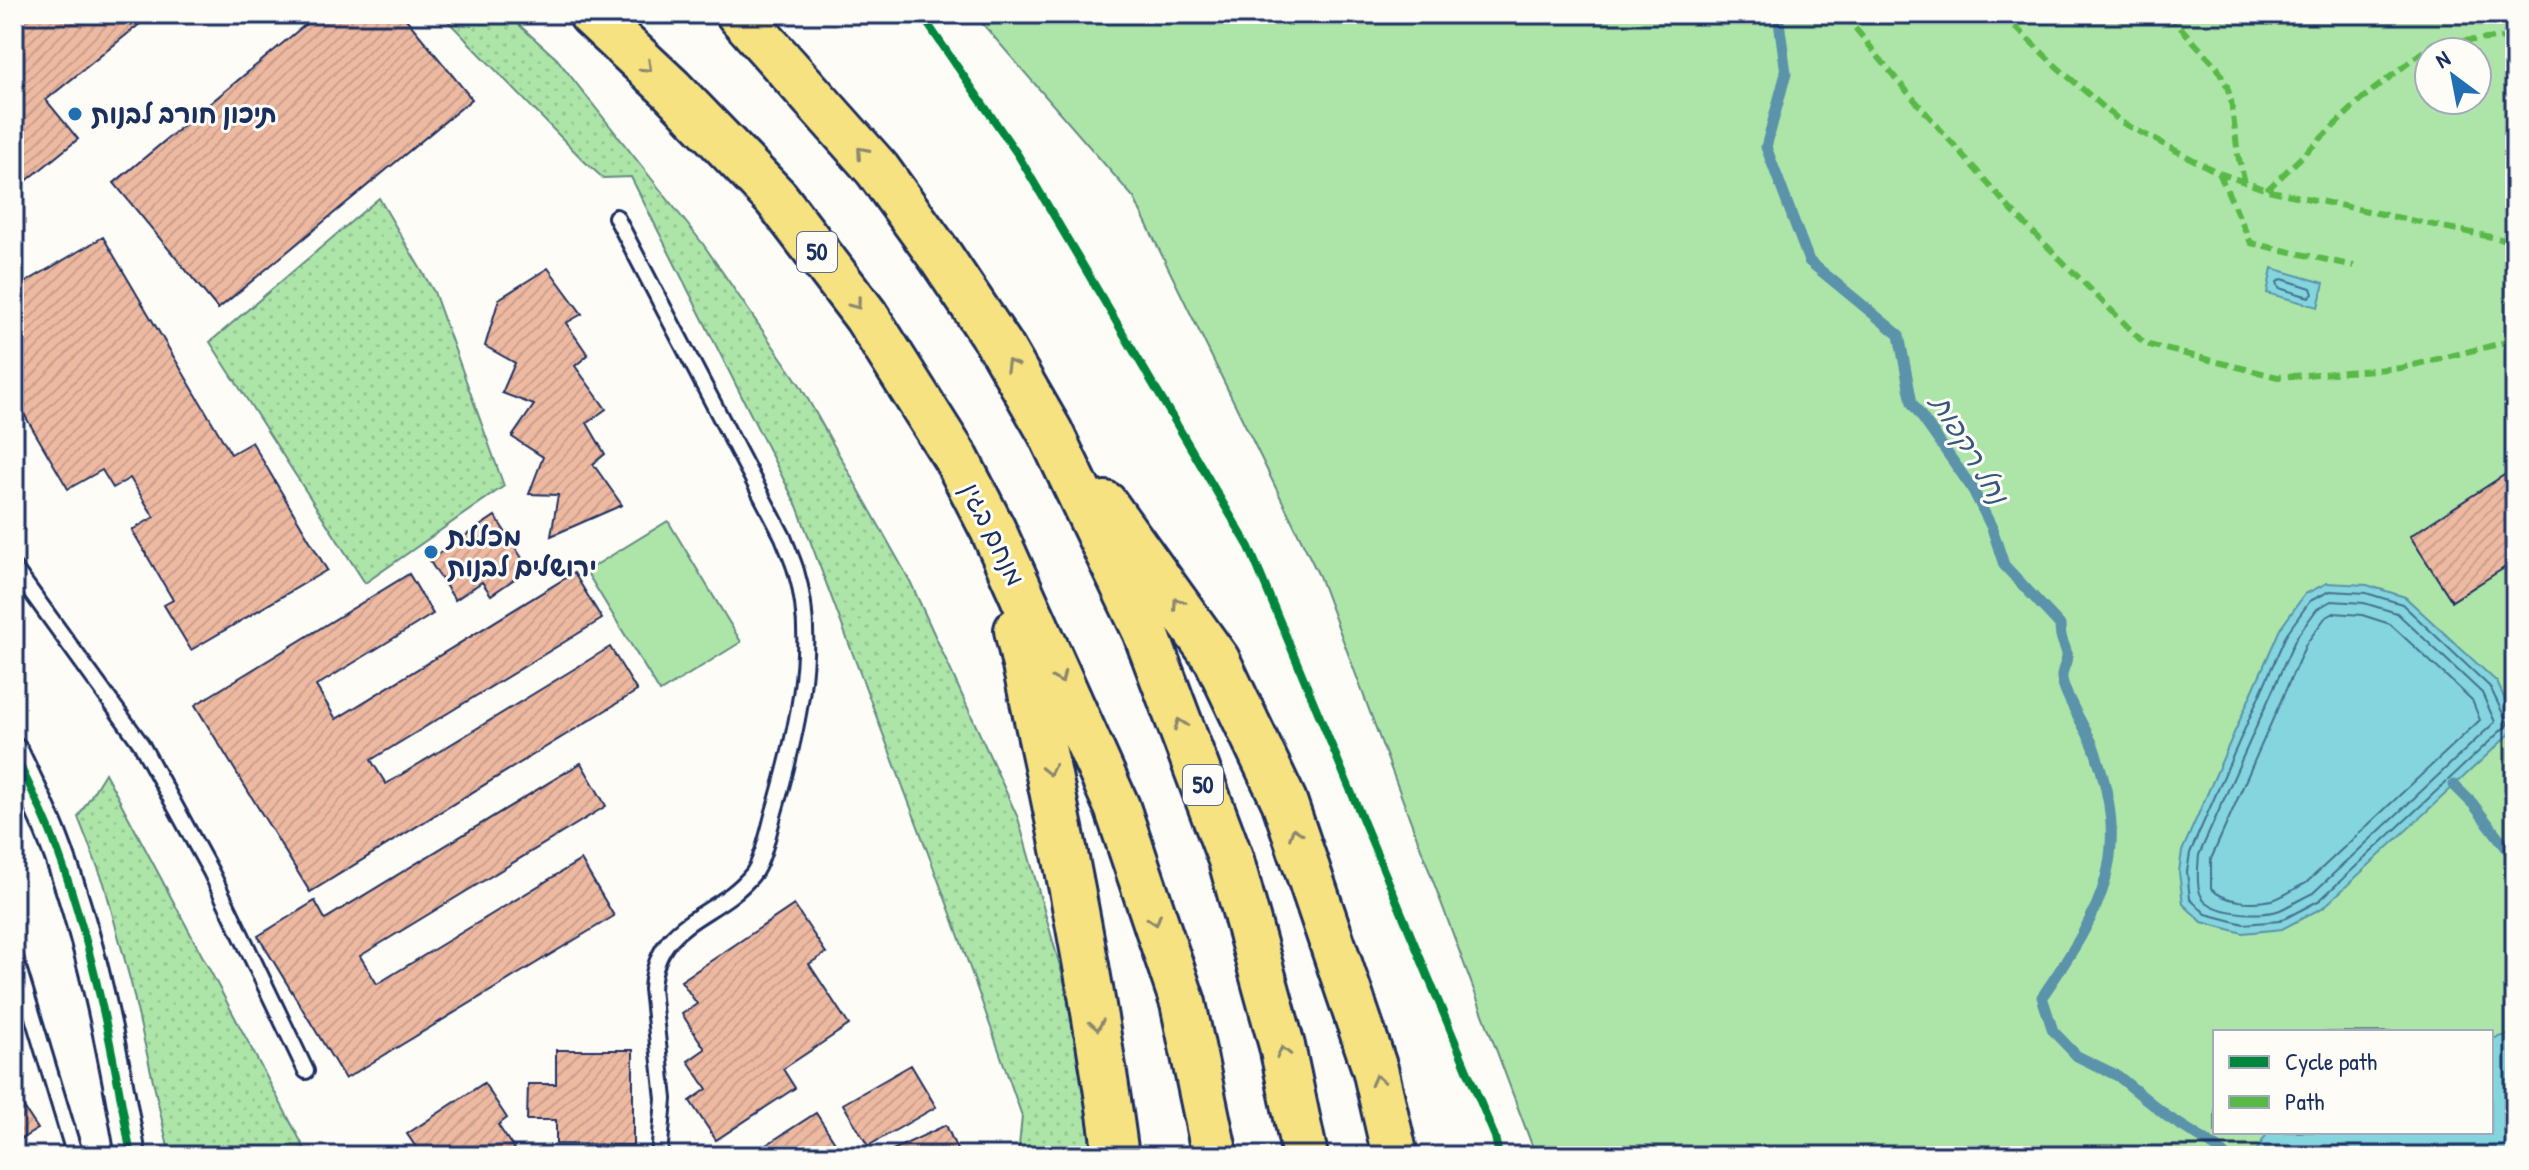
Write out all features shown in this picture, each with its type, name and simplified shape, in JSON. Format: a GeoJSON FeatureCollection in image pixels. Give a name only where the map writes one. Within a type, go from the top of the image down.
{"type":"FeatureCollection","features":[{"type":"Feature","properties":{"kind":"highway","name":"מנחם בגין"},"geometry":{"type":"LineString","coordinates":[[591,14],[671,89],[776,198],[866,316],[957,460],[993,530],[1117,807],[1183,1003],[1215,1156]]}},
{"type":"Feature","properties":{"kind":"highway","name":"50"},"geometry":{"type":"LineString","coordinates":[[739,14],[877,169],[1001,347],[1050,432],[1145,631],[1231,860],[1282,1046],[1305,1156]]}},
{"type":"Feature","properties":{"kind":"highway"},"geometry":{"type":"LineString","coordinates":[[1050,432],[1133,540],[1224,674],[1284,801],[1375,1069],[1395,1156]]}},
{"type":"Feature","properties":{"kind":"highway"},"geometry":{"type":"LineString","coordinates":[[993,530],[1075,896],[1116,1156]]}},
{"type":"Feature","properties":{"kind":"street"},"geometry":{"type":"LineString","coordinates":[[14,753],[52,836],[81,924],[118,1079],[131,1156]]}},
{"type":"Feature","properties":{"kind":"lane"},"geometry":{"type":"LineString","coordinates":[[616,217],[783,537],[797,572],[804,616],[804,672],[790,756],[754,874],[734,892],[679,929],[666,945],[653,972],[652,989],[664,1099],[659,1156]]}},
{"type":"Feature","properties":{"kind":"lane"},"geometry":{"type":"LineString","coordinates":[[14,568],[141,744],[211,872],[306,1071]]}},
{"type":"Feature","properties":{"kind":"lane"},"geometry":{"type":"LineString","coordinates":[[14,954],[75,1156]]}},
{"type":"Feature","properties":{"kind":"green space"},"geometry":{"type":"Polygon","coordinates":[[[441,14],[507,14],[557,59],[703,244],[800,385],[910,581],[1018,818],[1084,1051],[1096,1156],[1018,1156],[1022,1116],[951,914],[797,506],[631,177],[603,178],[441,14]]]}},
{"type":"Feature","properties":{"kind":"green space"},"geometry":{"type":"Polygon","coordinates":[[[974,14],[2515,14],[2515,1156],[1536,1156],[1319,576],[1134,198],[974,14]]]}},
{"type":"Feature","properties":{"kind":"green space"},"geometry":{"type":"Polygon","coordinates":[[[379,198],[434,292],[504,486],[365,583],[210,342],[379,198]]]}},
{"type":"Feature","properties":{"kind":"green space"},"geometry":{"type":"Polygon","coordinates":[[[668,521],[741,642],[660,692],[586,571],[668,521]]]}},
{"type":"Feature","properties":{"kind":"green space"},"geometry":{"type":"Polygon","coordinates":[[[105,773],[306,1151],[304,1156],[170,1156],[131,983],[104,883],[78,817],[105,773]]]}},
{"type":"Feature","properties":{"kind":"water"},"geometry":{"type":"Polygon","coordinates":[[[2272,268],[2324,283],[2318,307],[2267,293],[2272,268]]]}},
{"type":"Feature","properties":{"kind":"water"},"geometry":{"type":"Polygon","coordinates":[[[2327,583],[2367,585],[2405,597],[2497,682],[2515,721],[2515,729],[2324,907],[2282,929],[2243,933],[2202,922],[2183,904],[2179,872],[2182,851],[2280,629],[2305,594],[2327,583]]]}},
{"type":"Feature","properties":{"kind":"water"},"geometry":{"type":"Polygon","coordinates":[[[2515,1033],[2515,1156],[2253,1156],[2267,1134],[2493,1134],[2493,1038],[2515,1033]]]}},
{"type":"Feature","properties":{"kind":"building"},"geometry":{"type":"Polygon","coordinates":[[[14,14],[152,14],[46,100],[78,139],[14,191],[14,14]]]}},
{"type":"Feature","properties":{"kind":"building"},"geometry":{"type":"Polygon","coordinates":[[[318,14],[402,14],[472,99],[218,309],[114,183],[318,14]]]}},
{"type":"Feature","properties":{"kind":"building"},"geometry":{"type":"Polygon","coordinates":[[[103,237],[231,454],[252,442],[327,570],[191,650],[164,605],[173,600],[132,530],[154,517],[130,478],[113,488],[102,470],[68,489],[14,397],[14,289],[103,237]]]}},
{"type":"Feature","properties":{"kind":"building"},"geometry":{"type":"Polygon","coordinates":[[[548,268],[582,314],[566,323],[588,355],[575,366],[606,409],[587,423],[605,454],[593,464],[622,505],[551,536],[558,495],[529,494],[543,457],[512,437],[534,405],[502,393],[515,363],[485,346],[499,299],[548,268]]]}},
{"type":"Feature","properties":{"kind":"building"},"geometry":{"type":"Polygon","coordinates":[[[2515,468],[2515,561],[2452,601],[2410,536],[2515,468]]]}},
{"type":"Feature","properties":{"kind":"building"},"geometry":{"type":"Polygon","coordinates":[[[495,516],[529,569],[491,595],[482,582],[455,600],[429,560],[495,516]]]}},
{"type":"Feature","properties":{"kind":"building"},"geometry":{"type":"Polygon","coordinates":[[[574,573],[602,619],[371,760],[386,784],[610,647],[637,691],[310,892],[195,705],[409,574],[433,614],[316,686],[336,719],[574,573]]]}},
{"type":"Feature","properties":{"kind":"building"},"geometry":{"type":"Polygon","coordinates":[[[581,763],[606,806],[360,956],[377,984],[581,860],[614,916],[345,1079],[258,936],[315,901],[325,919],[581,763]]]}},
{"type":"Feature","properties":{"kind":"building"},"geometry":{"type":"Polygon","coordinates":[[[794,905],[826,953],[809,964],[849,1025],[783,1069],[795,1088],[716,1140],[690,1101],[707,1089],[688,1061],[705,1049],[682,1014],[697,1004],[681,981],[794,905]]]}},
{"type":"Feature","properties":{"kind":"building"},"geometry":{"type":"Polygon","coordinates":[[[556,1050],[633,1050],[633,1145],[556,1144],[556,1120],[527,1120],[528,1084],[556,1084],[556,1050]]]}},
{"type":"Feature","properties":{"kind":"building"},"geometry":{"type":"Polygon","coordinates":[[[911,1065],[936,1107],[868,1146],[843,1104],[911,1065]]]}},
{"type":"Feature","properties":{"kind":"building"},"geometry":{"type":"Polygon","coordinates":[[[484,1083],[507,1118],[498,1125],[514,1149],[504,1156],[422,1156],[407,1134],[484,1083]]]}},
{"type":"Feature","properties":{"kind":"building"},"geometry":{"type":"Polygon","coordinates":[[[14,1093],[38,1129],[14,1143],[14,1093]]]}},
{"type":"Feature","properties":{"kind":"building"},"geometry":{"type":"Polygon","coordinates":[[[816,1113],[840,1150],[831,1156],[749,1156],[816,1113]]]}},
{"type":"Feature","properties":{"kind":"building"},"geometry":{"type":"Polygon","coordinates":[[[946,1125],[958,1152],[950,1156],[887,1156],[886,1153],[946,1125]]]}},
{"type":"Feature","properties":{"kind":"waterway","name":"נחל רקפות"},"geometry":{"type":"LineString","coordinates":[[1778,14],[1786,73],[1766,147],[1809,261],[1899,335],[1912,403],[1972,488],[1992,528],[2004,565],[2060,625],[2067,654],[2063,685],[2093,745],[2105,784],[2111,818],[2111,850],[2106,878],[2082,935],[2042,997],[2053,1031],[2077,1056],[2118,1076],[2168,1117],[2225,1156]]}},
{"type":"Feature","properties":{"kind":"waterway"},"geometry":{"type":"LineString","coordinates":[[2454,785],[2473,804],[2515,859]]}},
{"type":"Feature","properties":{"kind":"marked path"},"geometry":{"type":"LineString","coordinates":[[1844,14],[1897,80],[2011,210],[2145,344],[2278,377],[2401,368],[2515,340]]}},
{"type":"Feature","properties":{"kind":"marked path"},"geometry":{"type":"LineString","coordinates":[[2002,14],[2121,122],[2219,173],[2267,190],[2515,242]]}},
{"type":"Feature","properties":{"kind":"marked path"},"geometry":{"type":"LineString","coordinates":[[2168,14],[2217,67],[2227,86],[2245,183]]}},
{"type":"Feature","properties":{"kind":"marked path"},"geometry":{"type":"LineString","coordinates":[[2267,190],[2364,97],[2434,43],[2500,38],[2515,43]]}},
{"type":"Feature","properties":{"kind":"marked path"},"geometry":{"type":"LineString","coordinates":[[2219,173],[2251,243],[2354,266]]}},
{"type":"Feature","properties":{"kind":"cycle path"},"geometry":{"type":"LineString","coordinates":[[921,14],[1018,155],[1249,547],[1495,1137],[1499,1156]]}},
{"type":"Feature","properties":{"kind":"cycle path"},"geometry":{"type":"LineString","coordinates":[[14,753],[52,836],[78,913],[108,1035],[131,1156]]}},
{"type":"Feature","properties":{"kind":"place","name":"תיכון חורב לבנות"},"geometry":{"type":"Point","coordinates":[75,114]}},
{"type":"Feature","properties":{"kind":"place","name":"מכללת ירושלים לבנות"},"geometry":{"type":"Point","coordinates":[431,552]}}]}
